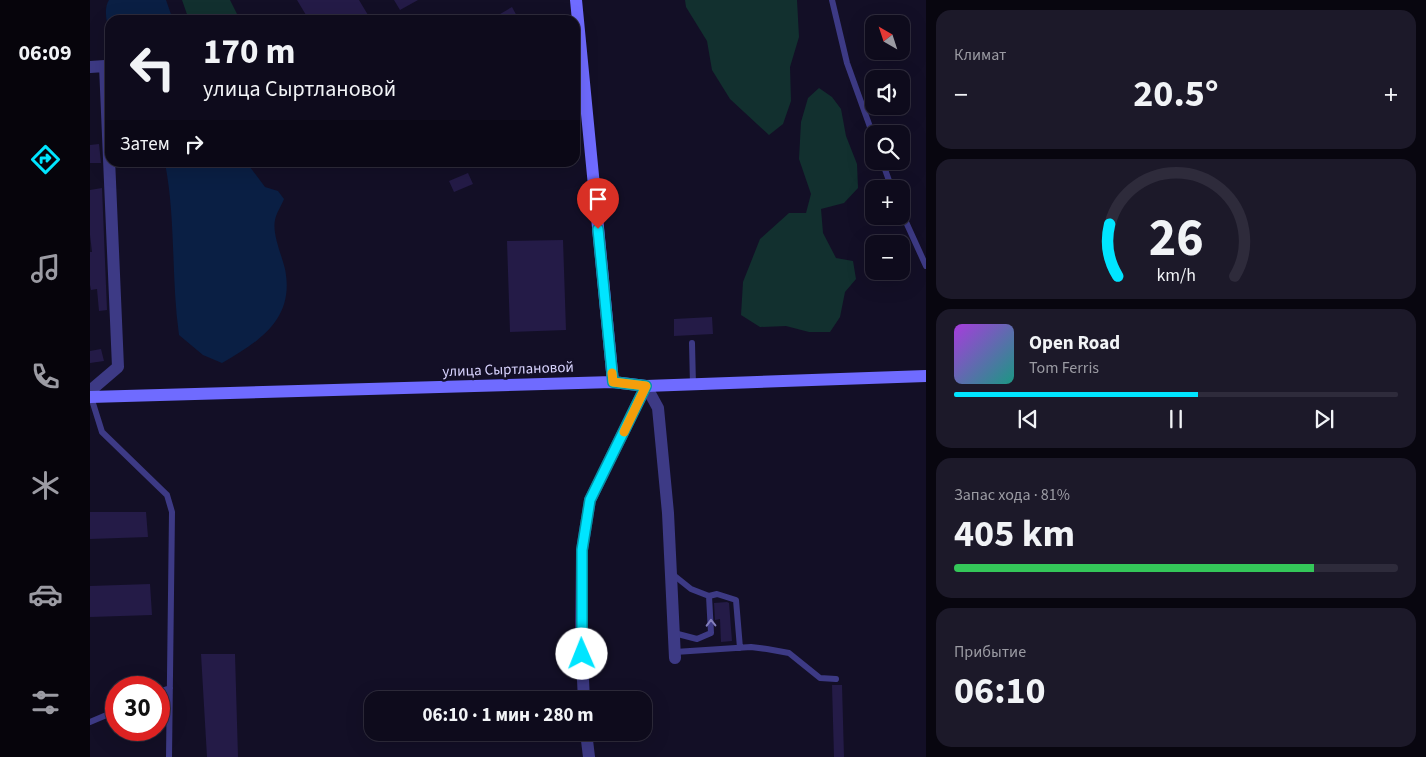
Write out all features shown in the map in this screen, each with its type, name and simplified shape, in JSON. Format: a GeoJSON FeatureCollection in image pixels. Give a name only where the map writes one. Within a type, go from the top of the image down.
{"type":"FeatureCollection","features":[{"type":"Feature","properties":{"kind":"street"},"geometry":{"type":"LineString","coordinates":[[576,0],[577,15]]}},
{"type":"Feature","properties":{"kind":"street"},"geometry":{"type":"LineString","coordinates":[[580,41],[613,382]]}},
{"type":"Feature","properties":{"kind":"street"},"geometry":{"type":"LineString","coordinates":[[90,67],[105,66]]}},
{"type":"Feature","properties":{"kind":"street"},"geometry":{"type":"LineString","coordinates":[[90,395],[118,367],[109,167]]}},
{"type":"Feature","properties":{"kind":"street","name":"улица Сыртлановой"},"geometry":{"type":"LineString","coordinates":[[90,395],[613,382],[646,386],[694,385],[926,376]]}},
{"type":"Feature","properties":{"kind":"street"},"geometry":{"type":"LineString","coordinates":[[646,386],[658,408],[668,513],[675,655]]}},
{"type":"Feature","properties":{"kind":"street"},"geometry":{"type":"LineString","coordinates":[[584,691],[582,550],[590,500],[646,386]]}},
{"type":"Feature","properties":{"kind":"street"},"geometry":{"type":"LineString","coordinates":[[587,741],[588,757]]}},
{"type":"Feature","properties":{"kind":"lane"},"geometry":{"type":"LineString","coordinates":[[832,0],[847,63],[869,125]]}},
{"type":"Feature","properties":{"kind":"lane"},"geometry":{"type":"LineString","coordinates":[[907,225],[926,266]]}},
{"type":"Feature","properties":{"kind":"lane"},"geometry":{"type":"LineString","coordinates":[[692,343],[694,385]]}},
{"type":"Feature","properties":{"kind":"lane"},"geometry":{"type":"LineString","coordinates":[[90,395],[102,432],[167,495],[170,503],[172,512],[170,688]]}},
{"type":"Feature","properties":{"kind":"lane"},"geometry":{"type":"LineString","coordinates":[[671,573],[691,589],[709,596],[717,594],[736,600],[740,648]]}},
{"type":"Feature","properties":{"kind":"lane"},"geometry":{"type":"LineString","coordinates":[[674,633],[697,639],[711,633],[709,596]]}},
{"type":"Feature","properties":{"kind":"lane"},"geometry":{"type":"LineString","coordinates":[[675,655],[751,647],[788,653],[820,678],[836,679]]}},
{"type":"Feature","properties":{"kind":"lane"},"geometry":{"type":"LineString","coordinates":[[90,722],[105,716]]}},
{"type":"Feature","properties":{"kind":"lane"},"geometry":{"type":"LineString","coordinates":[[169,741],[169,757]]}},
{"type":"Feature","properties":{"kind":"green space"},"geometry":{"type":"Polygon","coordinates":[[[182,0],[230,0],[238,15],[187,15],[182,0]]]}},
{"type":"Feature","properties":{"kind":"green space"},"geometry":{"type":"Polygon","coordinates":[[[685,0],[797,0],[799,37],[790,67],[791,101],[783,124],[769,135],[730,99],[712,70],[707,41],[686,7],[685,0]]]}},
{"type":"Feature","properties":{"kind":"green space"},"geometry":{"type":"Polygon","coordinates":[[[819,88],[832,97],[841,109],[846,136],[857,164],[858,188],[844,203],[821,209],[823,233],[836,258],[853,261],[856,279],[845,292],[840,317],[830,332],[809,332],[786,326],[760,327],[741,315],[743,282],[760,239],[789,213],[806,213],[811,194],[799,159],[801,122],[808,98],[819,88]]]}},
{"type":"Feature","properties":{"kind":"water"},"geometry":{"type":"Polygon","coordinates":[[[109,0],[166,0],[171,15],[106,15],[109,0]]]}},
{"type":"Feature","properties":{"kind":"water"},"geometry":{"type":"Polygon","coordinates":[[[166,167],[250,167],[265,187],[278,191],[284,199],[276,215],[274,226],[285,269],[287,286],[285,302],[272,326],[261,337],[222,363],[203,355],[179,335],[166,167]]]}},
{"type":"Feature","properties":{"kind":"building"},"geometry":{"type":"Polygon","coordinates":[[[297,0],[359,0],[368,15],[306,15],[297,0]]]}},
{"type":"Feature","properties":{"kind":"building"},"geometry":{"type":"Polygon","coordinates":[[[394,0],[418,0],[400,10],[394,0]]]}},
{"type":"Feature","properties":{"kind":"building"},"geometry":{"type":"Polygon","coordinates":[[[512,7],[516,15],[498,15],[512,7]]]}},
{"type":"Feature","properties":{"kind":"building"},"geometry":{"type":"Polygon","coordinates":[[[99,144],[101,163],[90,163],[90,145],[99,144]]]}},
{"type":"Feature","properties":{"kind":"building"},"geometry":{"type":"Polygon","coordinates":[[[468,173],[473,184],[454,192],[449,181],[468,173]]]}},
{"type":"Feature","properties":{"kind":"building"},"geometry":{"type":"Polygon","coordinates":[[[102,188],[107,310],[99,311],[97,289],[91,290],[90,285],[90,252],[92,252],[90,190],[102,188]]]}},
{"type":"Feature","properties":{"kind":"building"},"geometry":{"type":"Polygon","coordinates":[[[563,240],[566,330],[510,332],[507,241],[563,240]]]}},
{"type":"Feature","properties":{"kind":"building"},"geometry":{"type":"Polygon","coordinates":[[[712,317],[713,334],[674,336],[674,319],[712,317]]]}},
{"type":"Feature","properties":{"kind":"building"},"geometry":{"type":"Polygon","coordinates":[[[101,349],[104,361],[90,363],[90,351],[101,349]]]}},
{"type":"Feature","properties":{"kind":"building"},"geometry":{"type":"Polygon","coordinates":[[[90,512],[146,512],[148,537],[90,539],[90,512]]]}},
{"type":"Feature","properties":{"kind":"building"},"geometry":{"type":"Polygon","coordinates":[[[150,584],[152,615],[90,617],[90,586],[150,584]]]}},
{"type":"Feature","properties":{"kind":"building"},"geometry":{"type":"Polygon","coordinates":[[[714,603],[729,603],[732,641],[721,642],[720,619],[715,620],[714,603]]]}},
{"type":"Feature","properties":{"kind":"building"},"geometry":{"type":"Polygon","coordinates":[[[201,654],[235,654],[238,757],[207,757],[201,654]]]}},
{"type":"Feature","properties":{"kind":"building"},"geometry":{"type":"Polygon","coordinates":[[[832,685],[842,685],[844,757],[834,757],[832,685]]]}},
{"type":"Feature","properties":{"kind":"slow traffic"},"geometry":{"type":"LineString","coordinates":[[612,373],[613,382],[646,386],[624,432]]}},
{"type":"Feature","properties":{"kind":"route"},"geometry":{"type":"LineString","coordinates":[[582,654],[582,550],[590,500],[646,386],[613,382],[598,229]]}}]}
